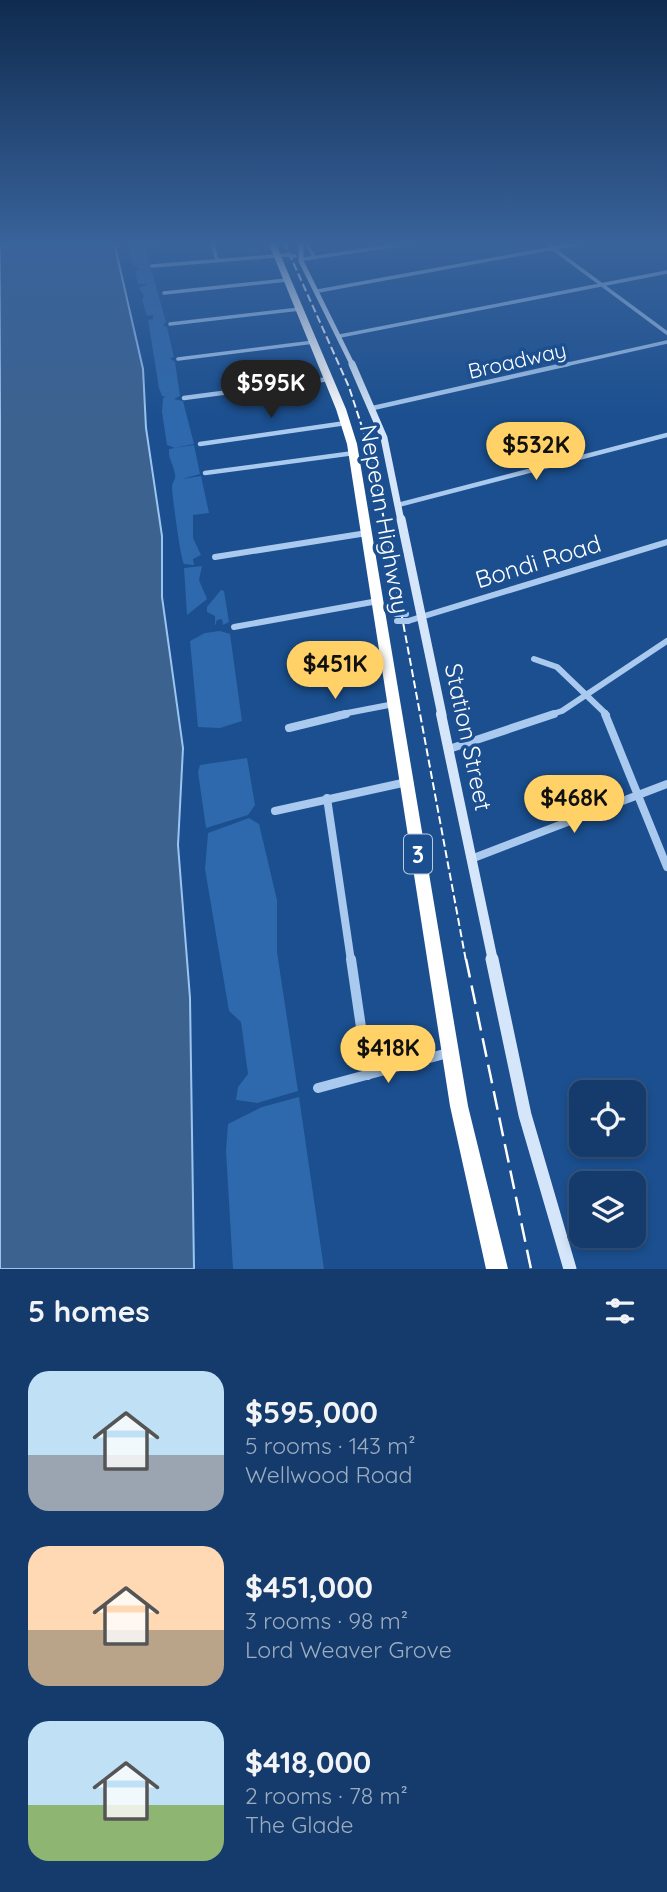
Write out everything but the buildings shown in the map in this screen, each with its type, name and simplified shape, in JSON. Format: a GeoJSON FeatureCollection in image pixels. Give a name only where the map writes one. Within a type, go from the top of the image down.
{"type":"FeatureCollection","features":[{"type":"Feature","properties":{"kind":"highway","name":"Nepean Highway"},"geometry":{"type":"LineString","coordinates":[[297,301],[346,423],[354,453],[367,533],[386,615],[394,704],[464,1132],[497,1269]]}},
{"type":"Feature","properties":{"kind":"street","name":"Station Street"},"geometry":{"type":"LineString","coordinates":[[323,301],[373,408],[384,438],[525,1115],[570,1269]]}},
{"type":"Feature","properties":{"kind":"street"},"geometry":{"type":"LineString","coordinates":[[340,337],[520,301]]}},
{"type":"Feature","properties":{"kind":"street"},"geometry":{"type":"LineString","coordinates":[[624,301],[667,333]]}},
{"type":"Feature","properties":{"kind":"street"},"geometry":{"type":"LineString","coordinates":[[170,324],[300,309]]}},
{"type":"Feature","properties":{"kind":"street"},"geometry":{"type":"LineString","coordinates":[[178,359],[314,342]]}},
{"type":"Feature","properties":{"kind":"street","name":"Broadway"},"geometry":{"type":"LineString","coordinates":[[373,408],[667,342]]}},
{"type":"Feature","properties":{"kind":"street"},"geometry":{"type":"LineString","coordinates":[[184,398],[329,379]]}},
{"type":"Feature","properties":{"kind":"street"},"geometry":{"type":"LineString","coordinates":[[200,443],[346,423]]}},
{"type":"Feature","properties":{"kind":"street"},"geometry":{"type":"LineString","coordinates":[[398,505],[667,435]]}},
{"type":"Feature","properties":{"kind":"street"},"geometry":{"type":"LineString","coordinates":[[205,473],[354,453]]}},
{"type":"Feature","properties":{"kind":"street"},"geometry":{"type":"LineString","coordinates":[[215,557],[367,533]]}},
{"type":"Feature","properties":{"kind":"street","name":"Bondi Road"},"geometry":{"type":"LineString","coordinates":[[233,627],[386,615],[420,616],[667,542]]}},
{"type":"Feature","properties":{"kind":"street"},"geometry":{"type":"LineString","coordinates":[[449,749],[556,713],[667,641]]}},
{"type":"Feature","properties":{"kind":"street"},"geometry":{"type":"LineString","coordinates":[[534,659],[555,665],[610,718],[667,867]]}},
{"type":"Feature","properties":{"kind":"street"},"geometry":{"type":"LineString","coordinates":[[289,728],[306,721],[394,704]]}},
{"type":"Feature","properties":{"kind":"street"},"geometry":{"type":"LineString","coordinates":[[275,811],[407,782]]}},
{"type":"Feature","properties":{"kind":"street"},"geometry":{"type":"LineString","coordinates":[[471,859],[667,784]]}},
{"type":"Feature","properties":{"kind":"street"},"geometry":{"type":"LineString","coordinates":[[327,799],[368,1074]]}},
{"type":"Feature","properties":{"kind":"street"},"geometry":{"type":"LineString","coordinates":[[318,1088],[450,1052]]}},
{"type":"Feature","properties":{"kind":"shaded area"},"geometry":{"type":"Polygon","coordinates":[[[0,301],[128,301],[143,369],[146,428],[162,536],[162,597],[183,748],[178,845],[190,998],[194,1269],[0,1269],[0,301]]]}},
{"type":"Feature","properties":{"kind":"shaded area"},"geometry":{"type":"Polygon","coordinates":[[[142,301],[160,301],[166,322],[163,325],[167,327],[174,357],[170,358],[175,362],[180,396],[174,399],[183,401],[194,444],[175,448],[167,445],[162,412],[163,398],[166,397],[162,396],[159,388],[148,320],[153,319],[153,315],[147,316],[142,301]]]}},
{"type":"Feature","properties":{"kind":"shaded area"},"geometry":{"type":"Polygon","coordinates":[[[194,445],[200,474],[182,479],[201,476],[209,513],[193,515],[193,538],[201,555],[193,559],[194,565],[184,564],[182,559],[172,488],[175,474],[169,449],[194,445]]]}},
{"type":"Feature","properties":{"kind":"shaded area"},"geometry":{"type":"Polygon","coordinates":[[[202,566],[199,580],[207,599],[187,615],[184,568],[202,566]]]}},
{"type":"Feature","properties":{"kind":"shaded area"},"geometry":{"type":"Polygon","coordinates":[[[221,590],[224,591],[229,622],[223,625],[222,619],[217,620],[215,626],[215,616],[207,612],[207,607],[221,590]]]}},
{"type":"Feature","properties":{"kind":"shaded area"},"geometry":{"type":"Polygon","coordinates":[[[220,631],[230,634],[242,721],[220,728],[198,727],[190,641],[205,633],[220,631]]]}},
{"type":"Feature","properties":{"kind":"shaded area"},"geometry":{"type":"Polygon","coordinates":[[[247,758],[255,805],[248,815],[206,828],[198,772],[200,765],[247,758]]]}},
{"type":"Feature","properties":{"kind":"shaded area"},"geometry":{"type":"Polygon","coordinates":[[[249,818],[259,824],[277,900],[277,952],[298,1091],[257,1103],[236,1100],[238,1087],[248,1074],[241,1022],[229,1011],[205,869],[208,833],[249,818]]]}},
{"type":"Feature","properties":{"kind":"shaded area"},"geometry":{"type":"Polygon","coordinates":[[[299,1097],[324,1269],[233,1269],[226,1151],[228,1124],[262,1107],[299,1097]]]}},
{"type":"Feature","properties":{"kind":"railway"},"geometry":{"type":"LineString","coordinates":[[311,301],[349,387],[373,461],[466,961]]}},
{"type":"Feature","properties":{"kind":"railway"},"geometry":{"type":"LineString","coordinates":[[466,959],[531,1269]]}}]}
